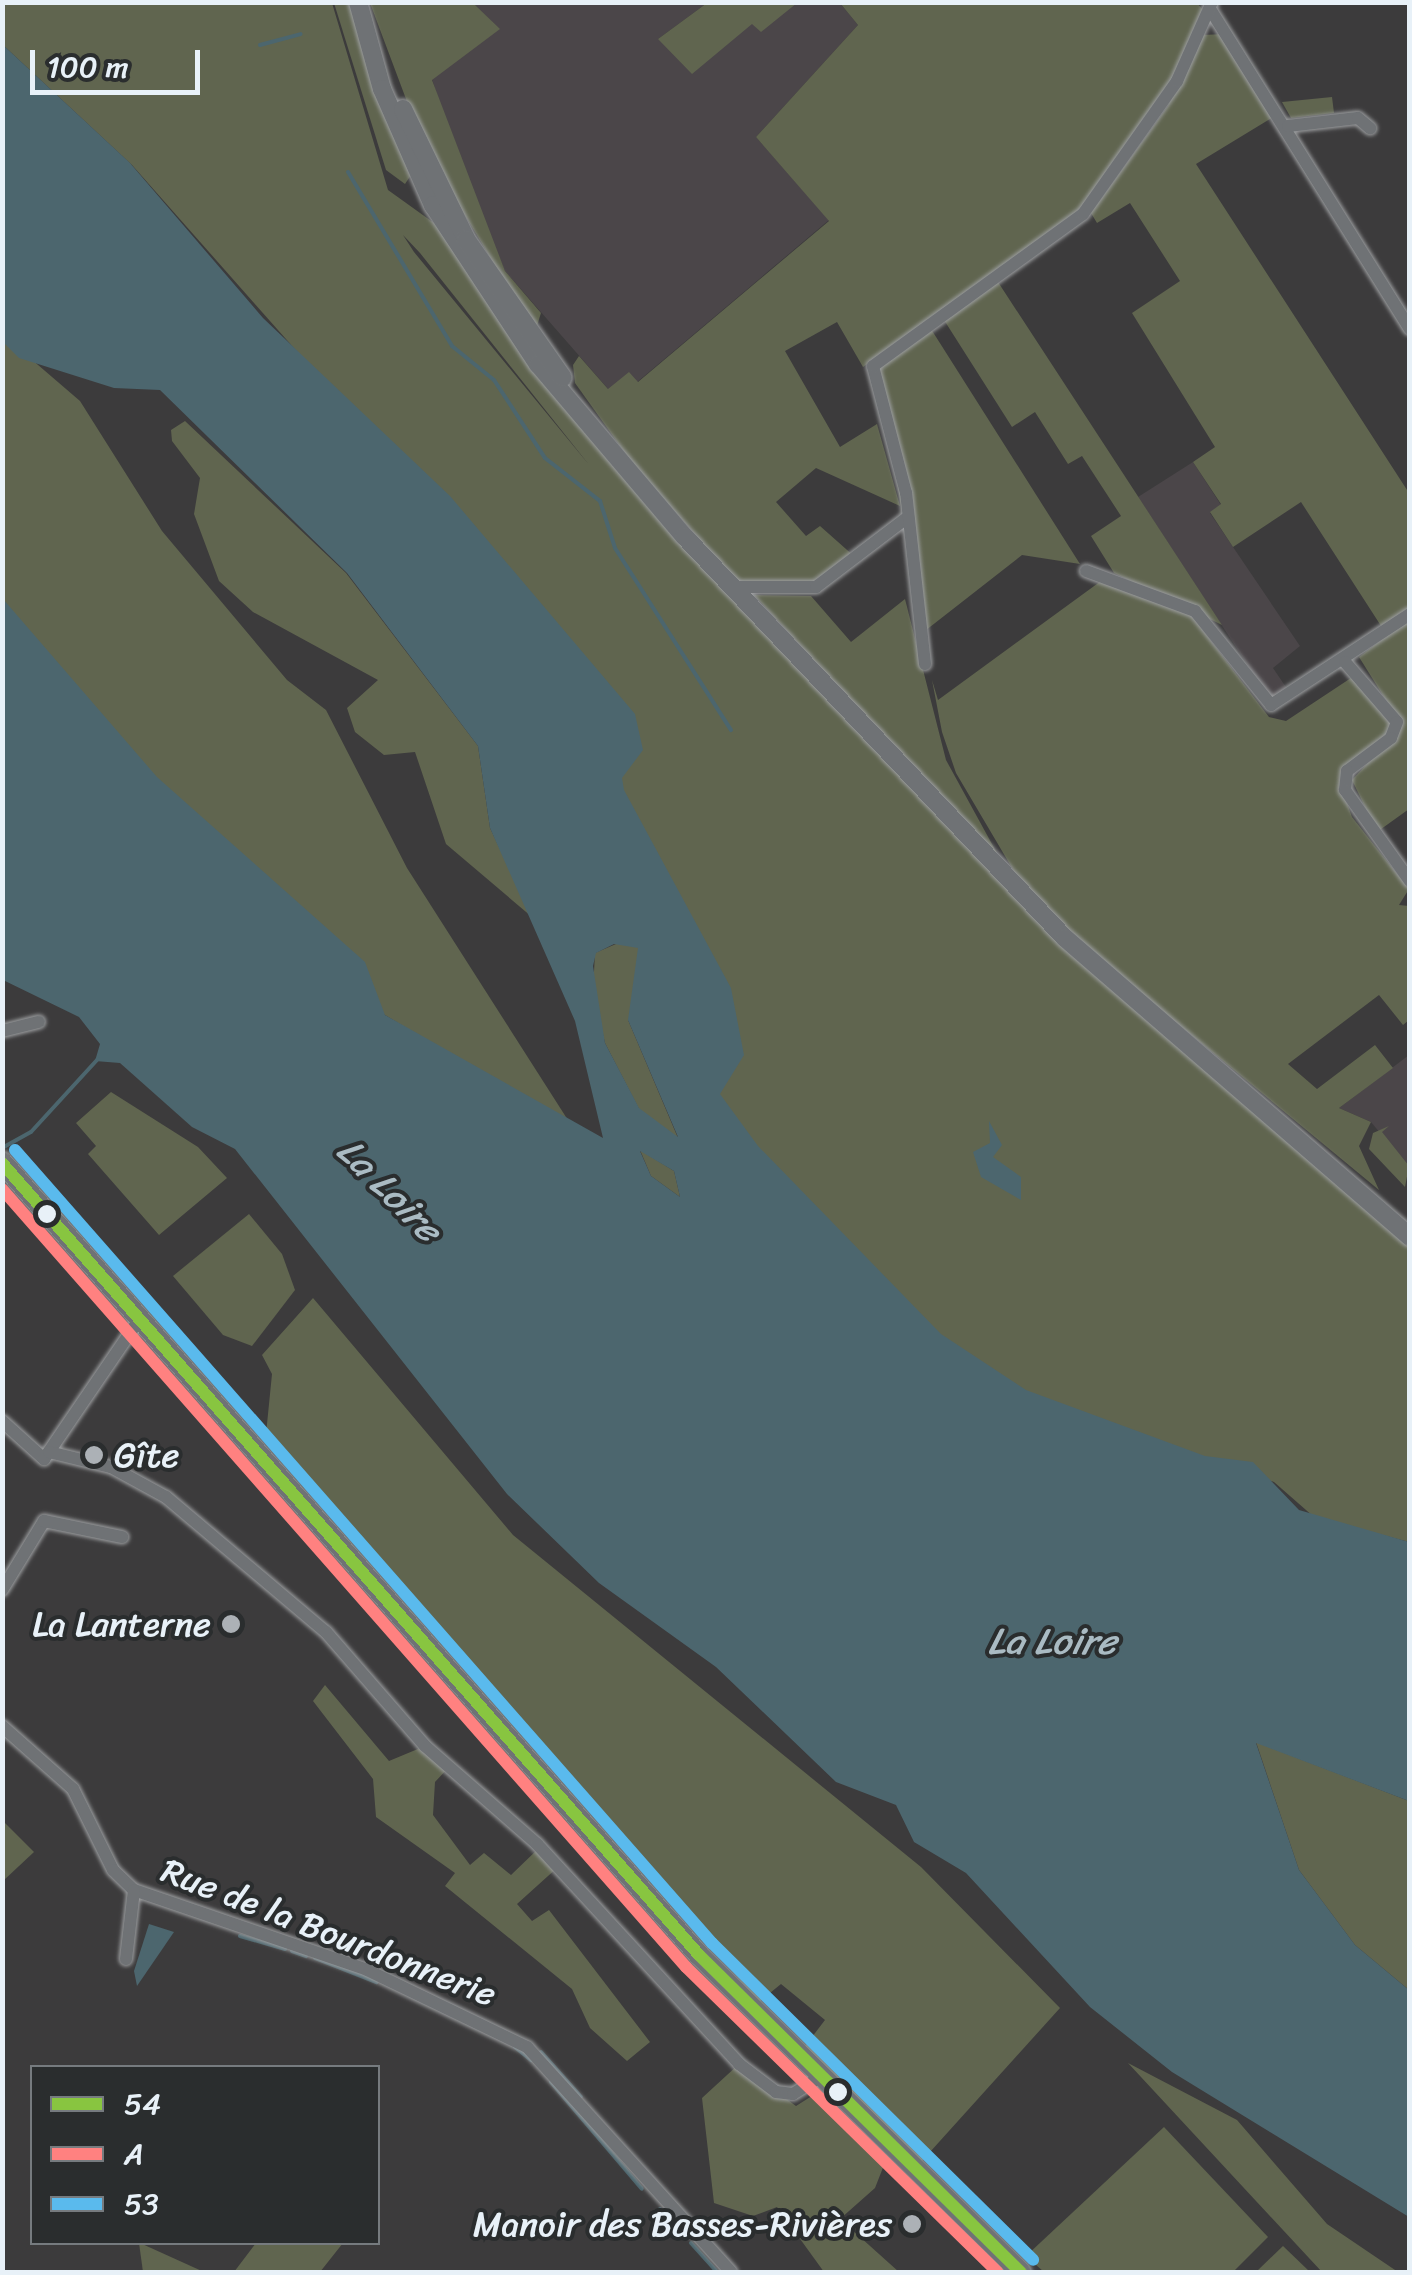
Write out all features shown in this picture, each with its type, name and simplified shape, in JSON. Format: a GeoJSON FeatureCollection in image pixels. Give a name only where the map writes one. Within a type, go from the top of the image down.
{"type":"FeatureCollection","features":[{"type":"Feature","properties":{"kind":"main road"},"geometry":{"type":"LineString","coordinates":[[362,2],[466,239],[609,444],[732,587],[1064,938],[1410,1224]]}},
{"type":"Feature","properties":{"kind":"main road"},"geometry":{"type":"LineString","coordinates":[[6,1166],[816,2079],[1021,2272]]}},
{"type":"Feature","properties":{"kind":"main road"},"geometry":{"type":"LineString","coordinates":[[1354,1181],[1410,1237]]}},
{"type":"Feature","properties":{"kind":"street"},"geometry":{"type":"LineString","coordinates":[[1211,6],[1410,329]]}},
{"type":"Feature","properties":{"kind":"street"},"geometry":{"type":"LineString","coordinates":[[924,664],[908,517],[873,366],[1083,214],[1177,82],[1211,6]]}},
{"type":"Feature","properties":{"kind":"street"},"geometry":{"type":"LineString","coordinates":[[1288,126],[1358,118],[1370,128]]}},
{"type":"Feature","properties":{"kind":"street"},"geometry":{"type":"LineString","coordinates":[[732,587],[806,591],[908,517]]}},
{"type":"Feature","properties":{"kind":"street"},"geometry":{"type":"LineString","coordinates":[[1086,571],[1195,611],[1268,704],[1345,662],[1410,614]]}},
{"type":"Feature","properties":{"kind":"street"},"geometry":{"type":"LineString","coordinates":[[1345,662],[1397,722],[1391,738],[1347,772],[1345,790],[1410,881]]}},
{"type":"Feature","properties":{"kind":"street"},"geometry":{"type":"LineString","coordinates":[[2,1030],[39,1022]]}},
{"type":"Feature","properties":{"kind":"street"},"geometry":{"type":"LineString","coordinates":[[46,1456],[146,1322]]}},
{"type":"Feature","properties":{"kind":"street"},"geometry":{"type":"LineString","coordinates":[[2,1422],[46,1456],[110,1467],[193,1519],[326,1632],[425,1746],[540,1847],[739,2064],[776,2092],[793,2094],[816,2079]]}},
{"type":"Feature","properties":{"kind":"street"},"geometry":{"type":"LineString","coordinates":[[2,1590],[44,1521],[122,1537]]}},
{"type":"Feature","properties":{"kind":"street","name":"Rue de la Bourdonnerie"},"geometry":{"type":"LineString","coordinates":[[2,1726],[74,1789],[113,1870],[134,1890],[367,1970],[511,2036],[731,2272]]}},
{"type":"Feature","properties":{"kind":"street"},"geometry":{"type":"LineString","coordinates":[[126,1959],[134,1890]]}},
{"type":"Feature","properties":{"kind":"shaded area"},"geometry":{"type":"Polygon","coordinates":[[[473,3],[707,3],[658,39],[753,23],[797,3],[840,3],[858,25],[756,137],[829,220],[617,399],[505,271],[460,168],[432,79],[499,29],[473,3]]]}},
{"type":"Feature","properties":{"kind":"shaded area"},"geometry":{"type":"Polygon","coordinates":[[[1193,462],[1221,505],[1210,513],[1300,646],[1273,668],[1290,693],[1270,699],[1138,497],[1193,462]]]}},
{"type":"Feature","properties":{"kind":"shaded area"},"geometry":{"type":"Polygon","coordinates":[[[1409,1055],[1409,1168],[1371,1122],[1339,1108],[1409,1055]]]}},
{"type":"Feature","properties":{"kind":"green space"},"geometry":{"type":"Polygon","coordinates":[[[1196,2],[1204,11],[1186,57],[1089,205],[863,367],[837,322],[785,351],[840,447],[877,424],[900,506],[816,468],[776,502],[806,536],[820,526],[855,557],[803,587],[741,586],[633,464],[575,383],[573,365],[579,356],[608,389],[629,372],[638,382],[829,221],[756,137],[858,25],[840,3],[1196,2]]]}},
{"type":"Feature","properties":{"kind":"green space"},"geometry":{"type":"Polygon","coordinates":[[[2,3],[332,3],[388,190],[434,223],[509,332],[992,870],[1409,1243],[1409,1542],[1314,1517],[1274,1482],[975,1378],[628,1020],[678,1138],[639,1109],[605,1043],[593,990],[595,953],[616,944],[301,356],[132,165],[3,45],[2,3]],[[403,235],[590,466],[420,253],[403,235]]]}},
{"type":"Feature","properties":{"kind":"green space"},"geometry":{"type":"Polygon","coordinates":[[[334,3],[353,3],[411,175],[405,184],[386,170],[334,3]]]}},
{"type":"Feature","properties":{"kind":"green space"},"geometry":{"type":"Polygon","coordinates":[[[370,3],[473,3],[500,29],[432,80],[505,271],[541,313],[535,332],[424,147],[370,3]]]}},
{"type":"Feature","properties":{"kind":"green space"},"geometry":{"type":"Polygon","coordinates":[[[707,3],[797,3],[761,32],[752,24],[692,74],[658,39],[707,3]]]}},
{"type":"Feature","properties":{"kind":"green space"},"geometry":{"type":"Polygon","coordinates":[[[1225,34],[1275,116],[1196,164],[1409,493],[1409,611],[1383,629],[1301,502],[1233,547],[1210,512],[1221,504],[1193,462],[1215,447],[1132,313],[1180,281],[1130,203],[1097,223],[1091,213],[1168,106],[1202,35],[1225,34]]]}},
{"type":"Feature","properties":{"kind":"green space"},"geometry":{"type":"Polygon","coordinates":[[[1332,97],[1334,113],[1291,118],[1282,102],[1332,97]]]}},
{"type":"Feature","properties":{"kind":"green space"},"geometry":{"type":"Polygon","coordinates":[[[998,282],[1222,625],[1114,573],[1091,536],[1121,516],[1082,456],[1068,464],[1035,412],[1012,427],[944,320],[998,282]]]}},
{"type":"Feature","properties":{"kind":"green space"},"geometry":{"type":"Polygon","coordinates":[[[931,329],[1080,564],[1022,555],[921,634],[879,366],[931,329]]]}},
{"type":"Feature","properties":{"kind":"green space"},"geometry":{"type":"Polygon","coordinates":[[[2,334],[80,401],[162,531],[287,680],[326,710],[407,868],[573,1128],[385,1015],[3,701],[2,334]]]}},
{"type":"Feature","properties":{"kind":"green space"},"geometry":{"type":"Polygon","coordinates":[[[185,421],[346,573],[478,746],[490,828],[532,917],[446,844],[415,752],[384,755],[355,732],[347,708],[378,680],[253,612],[219,581],[194,514],[200,478],[172,441],[171,430],[185,421]]]}},
{"type":"Feature","properties":{"kind":"green space"},"geometry":{"type":"Polygon","coordinates":[[[1101,581],[1188,611],[1269,717],[1286,721],[1354,676],[1394,729],[1340,784],[1352,817],[1409,889],[1399,905],[1409,906],[1409,1020],[1403,1025],[1379,995],[1288,1064],[1317,1089],[1375,1045],[1393,1068],[1339,1108],[1371,1122],[1359,1146],[1379,1190],[1085,947],[1015,873],[956,773],[942,732],[932,680],[938,700],[1101,581]]]}},
{"type":"Feature","properties":{"kind":"green space"},"geometry":{"type":"Polygon","coordinates":[[[754,595],[811,596],[851,642],[905,599],[946,760],[1004,866],[754,595]]]}},
{"type":"Feature","properties":{"kind":"green space"},"geometry":{"type":"Polygon","coordinates":[[[1409,619],[1409,809],[1377,832],[1352,780],[1402,726],[1359,657],[1409,619]]]}},
{"type":"Feature","properties":{"kind":"green space"},"geometry":{"type":"Polygon","coordinates":[[[111,1092],[198,1147],[227,1178],[159,1235],[88,1154],[96,1146],[76,1123],[111,1092]]]}},
{"type":"Feature","properties":{"kind":"green space"},"geometry":{"type":"Polygon","coordinates":[[[1389,1126],[1382,1132],[1409,1166],[1405,1187],[1369,1149],[1373,1133],[1389,1126]]]}},
{"type":"Feature","properties":{"kind":"green space"},"geometry":{"type":"Polygon","coordinates":[[[640,1150],[674,1171],[680,1197],[651,1176],[640,1150]]]}},
{"type":"Feature","properties":{"kind":"green space"},"geometry":{"type":"Polygon","coordinates":[[[249,1214],[282,1254],[295,1290],[252,1346],[223,1335],[173,1276],[249,1214]]]}},
{"type":"Feature","properties":{"kind":"green space"},"geometry":{"type":"Polygon","coordinates":[[[313,1298],[513,1535],[921,1867],[1060,2008],[921,2162],[802,2050],[825,2020],[781,1984],[759,2002],[266,1434],[272,1374],[262,1355],[313,1298]]]}},
{"type":"Feature","properties":{"kind":"green space"},"geometry":{"type":"Polygon","coordinates":[[[325,1685],[389,1761],[425,1746],[449,1767],[435,1782],[433,1815],[470,1865],[484,1853],[511,1875],[540,1847],[558,1867],[517,1904],[532,1921],[549,1910],[650,2042],[627,2061],[590,2028],[572,1989],[445,1886],[455,1873],[376,1817],[373,1779],[313,1701],[325,1685]]]}},
{"type":"Feature","properties":{"kind":"green space"},"geometry":{"type":"Polygon","coordinates":[[[1256,1742],[1409,1801],[1409,1990],[1355,1945],[1299,1870],[1256,1742]]]}},
{"type":"Feature","properties":{"kind":"green space"},"geometry":{"type":"Polygon","coordinates":[[[3,1821],[34,1852],[2,1881],[3,1821]]]}},
{"type":"Feature","properties":{"kind":"green space"},"geometry":{"type":"Polygon","coordinates":[[[1128,2063],[1237,2120],[1327,2224],[1398,2272],[1322,2272],[1128,2063]]]}},
{"type":"Feature","properties":{"kind":"green space"},"geometry":{"type":"Polygon","coordinates":[[[739,2064],[796,2106],[815,2094],[886,2160],[875,2188],[840,2219],[899,2272],[824,2272],[777,2207],[753,2216],[714,2203],[702,2098],[739,2064]]]}},
{"type":"Feature","properties":{"kind":"green space"},"geometry":{"type":"Polygon","coordinates":[[[1164,2127],[1268,2237],[1233,2272],[1044,2272],[1026,2256],[1164,2127]]]}},
{"type":"Feature","properties":{"kind":"green space"},"geometry":{"type":"Polygon","coordinates":[[[139,2245],[204,2272],[143,2272],[139,2245]]]}},
{"type":"Feature","properties":{"kind":"green space"},"geometry":{"type":"Polygon","coordinates":[[[254,2245],[341,2245],[320,2272],[234,2272],[254,2245]]]}},
{"type":"Feature","properties":{"kind":"green space"},"geometry":{"type":"Polygon","coordinates":[[[1283,2246],[1310,2272],[1256,2272],[1283,2246]]]}},
{"type":"Feature","properties":{"kind":"water","name":"La Loire"},"geometry":{"type":"Polygon","coordinates":[[[3,45],[130,163],[263,318],[450,496],[635,714],[643,750],[622,778],[624,790],[731,988],[744,1055],[720,1094],[758,1146],[941,1334],[1026,1390],[1205,1456],[1253,1462],[1299,1510],[1409,1542],[1409,1801],[1256,1743],[1299,1870],[1355,1945],[1409,1990],[1409,2217],[1172,2072],[1090,2007],[966,1873],[914,1842],[896,1805],[836,1782],[716,1667],[599,1583],[507,1494],[235,1149],[192,1127],[120,1063],[95,1061],[100,1044],[79,1017],[3,980],[3,599],[157,777],[365,962],[385,1015],[603,1138],[575,1021],[490,828],[478,746],[347,573],[160,390],[114,388],[19,358],[3,342],[3,45]],[[614,944],[596,953],[593,966],[605,1043],[639,1108],[678,1137],[628,1020],[638,948],[614,944]],[[640,1151],[651,1176],[680,1197],[674,1171],[640,1151]]]}},
{"type":"Feature","properties":{"kind":"water"},"geometry":{"type":"Polygon","coordinates":[[[989,1121],[1002,1145],[993,1157],[1021,1177],[1021,1200],[981,1177],[973,1152],[990,1143],[989,1121]]]}},
{"type":"Feature","properties":{"kind":"water"},"geometry":{"type":"Polygon","coordinates":[[[149,1924],[174,1932],[137,1986],[134,1971],[149,1924]]]}},
{"type":"Feature","properties":{"kind":"waterway"},"geometry":{"type":"LineString","coordinates":[[260,45],[301,34]]}},
{"type":"Feature","properties":{"kind":"waterway"},"geometry":{"type":"LineString","coordinates":[[348,172],[452,346],[494,380],[545,458],[600,501],[615,548],[731,730]]}},
{"type":"Feature","properties":{"kind":"waterway"},"geometry":{"type":"LineString","coordinates":[[2,1148],[31,1132],[98,1059]]}},
{"type":"Feature","properties":{"kind":"waterway"},"geometry":{"type":"LineString","coordinates":[[240,1936],[285,1949]]}},
{"type":"Feature","properties":{"kind":"waterway"},"geometry":{"type":"LineString","coordinates":[[292,1951],[306,1956]]}},
{"type":"Feature","properties":{"kind":"waterway"},"geometry":{"type":"LineString","coordinates":[[315,1958],[376,1982]]}},
{"type":"Feature","properties":{"kind":"waterway"},"geometry":{"type":"LineString","coordinates":[[515,2047],[531,2060]]}},
{"type":"Feature","properties":{"kind":"waterway"},"geometry":{"type":"LineString","coordinates":[[541,2052],[581,2097]]}},
{"type":"Feature","properties":{"kind":"waterway"},"geometry":{"type":"LineString","coordinates":[[551,2082],[642,2189]]}},
{"type":"Feature","properties":{"kind":"waterway"},"geometry":{"type":"LineString","coordinates":[[660,2209],[685,2236]]}},
{"type":"Feature","properties":{"kind":"waterway"},"geometry":{"type":"LineString","coordinates":[[691,2243],[717,2272]]}},
{"type":"Feature","properties":{"kind":"transit line","name":"53"},"geometry":{"type":"LineString","coordinates":[[15,1150],[712,1943],[1033,2260]]}},
{"type":"Feature","properties":{"kind":"transit line","name":"54"},"geometry":{"type":"LineString","coordinates":[[2,1163],[699,1955],[1021,2272]]}},
{"type":"Feature","properties":{"kind":"transit line","name":"A"},"geometry":{"type":"LineString","coordinates":[[2,1189],[686,1967],[997,2272]]}},
{"type":"Feature","properties":{"kind":"place","name":"Gîte"},"geometry":{"type":"Point","coordinates":[94,1455]}},
{"type":"Feature","properties":{"kind":"place","name":"La Lanterne"},"geometry":{"type":"Point","coordinates":[231,1624]}},
{"type":"Feature","properties":{"kind":"place","name":"Manoir des Basses-Rivières"},"geometry":{"type":"Point","coordinates":[912,2224]}}]}
